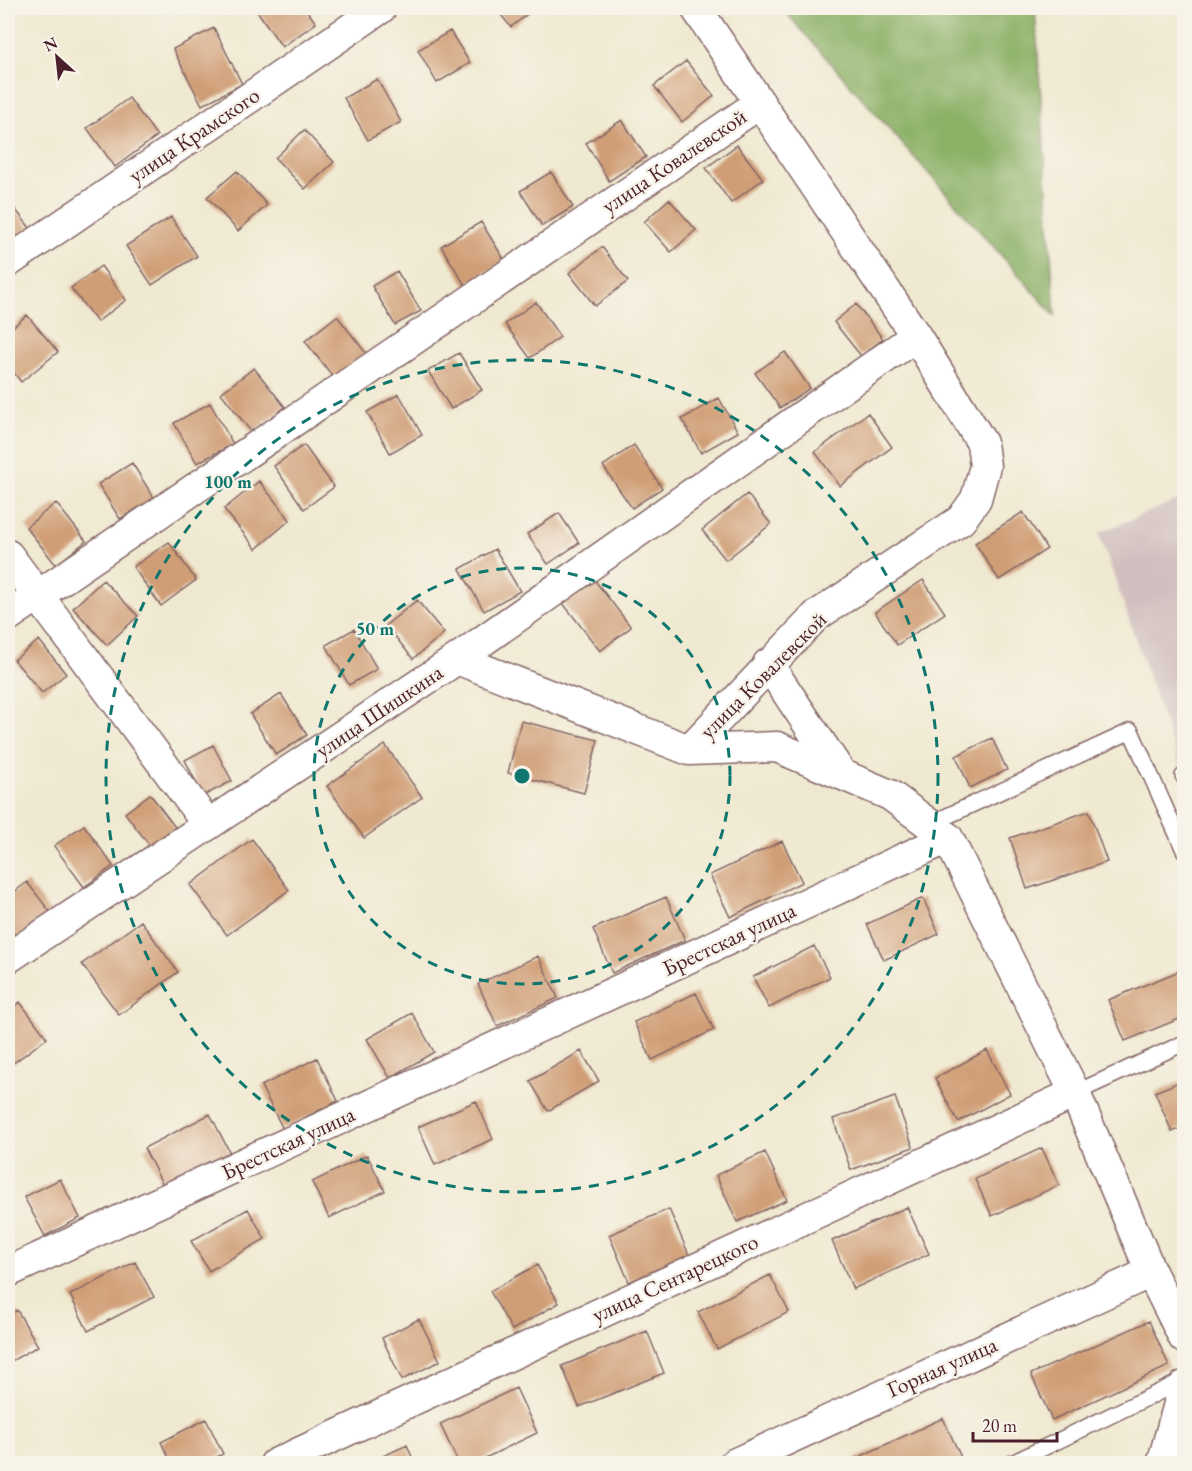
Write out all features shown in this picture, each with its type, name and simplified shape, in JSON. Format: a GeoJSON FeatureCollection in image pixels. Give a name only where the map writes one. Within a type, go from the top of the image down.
{"type":"FeatureCollection","features":[{"type":"Feature","properties":{"kind":"street","name":"улица Крамского"},"geometry":{"type":"LineString","coordinates":[[8,262],[381,8]]}},
{"type":"Feature","properties":{"kind":"street"},"geometry":{"type":"LineString","coordinates":[[696,8],[760,103]]}},
{"type":"Feature","properties":{"kind":"street","name":"улица Ковалевской"},"geometry":{"type":"LineString","coordinates":[[8,616],[760,103],[916,336],[982,443],[985,466],[976,499],[961,520],[816,616],[768,664],[690,750]]}},
{"type":"Feature","properties":{"kind":"street"},"geometry":{"type":"LineString","coordinates":[[457,659],[916,336]]}},
{"type":"Feature","properties":{"kind":"street"},"geometry":{"type":"LineString","coordinates":[[8,555],[35,596],[208,825]]}},
{"type":"Feature","properties":{"kind":"street","name":"улица Шишкина"},"geometry":{"type":"LineString","coordinates":[[8,958],[457,659],[690,750],[777,747],[890,795],[939,831]]}},
{"type":"Feature","properties":{"kind":"street"},"geometry":{"type":"LineString","coordinates":[[768,664],[840,772]]}},
{"type":"Feature","properties":{"kind":"street"},"geometry":{"type":"LineString","coordinates":[[939,831],[1075,1093],[1151,1272],[1185,1338]]}},
{"type":"Feature","properties":{"kind":"street","name":"Брестская улица"},"geometry":{"type":"LineString","coordinates":[[8,1272],[939,831]]}},
{"type":"Feature","properties":{"kind":"street","name":"улица Сентарецкого"},"geometry":{"type":"LineString","coordinates":[[275,1464],[1075,1093]]}},
{"type":"Feature","properties":{"kind":"street","name":"Горная улица"},"geometry":{"type":"LineString","coordinates":[[748,1460],[1151,1272]]}},
{"type":"Feature","properties":{"kind":"street"},"geometry":{"type":"LineString","coordinates":[[1162,1464],[1185,1386]]}},
{"type":"Feature","properties":{"kind":"lane"},"geometry":{"type":"LineString","coordinates":[[939,831],[1131,731],[1185,850]]}},
{"type":"Feature","properties":{"kind":"lane"},"geometry":{"type":"LineString","coordinates":[[1075,1093],[1185,1043]]}},
{"type":"Feature","properties":{"kind":"lane"},"geometry":{"type":"LineString","coordinates":[[1010,1464],[1185,1380]]}},
{"type":"Feature","properties":{"kind":"shaded area"},"geometry":{"type":"Polygon","coordinates":[[[1184,497],[1184,779],[1099,533],[1184,497]]]}},
{"type":"Feature","properties":{"kind":"green space"},"geometry":{"type":"Polygon","coordinates":[[[782,8],[1035,8],[1055,316],[782,8]]]}},
{"type":"Feature","properties":{"kind":"building"},"geometry":{"type":"Polygon","coordinates":[[[255,8],[305,8],[316,23],[282,47],[255,8]]]}},
{"type":"Feature","properties":{"kind":"building"},"geometry":{"type":"Polygon","coordinates":[[[495,8],[535,8],[511,27],[495,8]]]}},
{"type":"Feature","properties":{"kind":"building"},"geometry":{"type":"Polygon","coordinates":[[[214,28],[242,84],[202,105],[173,49],[214,28]]]}},
{"type":"Feature","properties":{"kind":"building"},"geometry":{"type":"Polygon","coordinates":[[[450,31],[470,63],[437,83],[418,50],[450,31]]]}},
{"type":"Feature","properties":{"kind":"building"},"geometry":{"type":"Polygon","coordinates":[[[686,61],[714,96],[682,122],[654,86],[686,61]]]}},
{"type":"Feature","properties":{"kind":"building"},"geometry":{"type":"Polygon","coordinates":[[[377,79],[401,122],[368,140],[344,98],[377,79]]]}},
{"type":"Feature","properties":{"kind":"building"},"geometry":{"type":"Polygon","coordinates":[[[129,98],[157,136],[115,167],[87,128],[129,98]]]}},
{"type":"Feature","properties":{"kind":"building"},"geometry":{"type":"Polygon","coordinates":[[[622,120],[646,157],[609,181],[586,143],[622,120]]]}},
{"type":"Feature","properties":{"kind":"building"},"geometry":{"type":"Polygon","coordinates":[[[304,130],[334,162],[305,189],[275,158],[304,130]]]}},
{"type":"Feature","properties":{"kind":"building"},"geometry":{"type":"Polygon","coordinates":[[[737,145],[763,179],[731,203],[706,168],[737,145]]]}},
{"type":"Feature","properties":{"kind":"building"},"geometry":{"type":"Polygon","coordinates":[[[237,171],[267,205],[238,231],[207,197],[237,171]]]}},
{"type":"Feature","properties":{"kind":"building"},"geometry":{"type":"Polygon","coordinates":[[[551,172],[573,207],[542,226],[520,191],[551,172]]]}},
{"type":"Feature","properties":{"kind":"building"},"geometry":{"type":"Polygon","coordinates":[[[669,199],[696,230],[671,252],[644,222],[669,199]]]}},
{"type":"Feature","properties":{"kind":"building"},"geometry":{"type":"Polygon","coordinates":[[[8,200],[30,228],[8,246],[8,200]]]}},
{"type":"Feature","properties":{"kind":"building"},"geometry":{"type":"Polygon","coordinates":[[[171,217],[197,256],[152,285],[126,246],[171,217]]]}},
{"type":"Feature","properties":{"kind":"building"},"geometry":{"type":"Polygon","coordinates":[[[481,222],[505,261],[465,285],[441,246],[481,222]]]}},
{"type":"Feature","properties":{"kind":"building"},"geometry":{"type":"Polygon","coordinates":[[[602,247],[628,281],[595,306],[569,273],[602,247]]]}},
{"type":"Feature","properties":{"kind":"building"},"geometry":{"type":"Polygon","coordinates":[[[101,266],[126,300],[97,322],[71,288],[101,266]]]}},
{"type":"Feature","properties":{"kind":"building"},"geometry":{"type":"Polygon","coordinates":[[[397,271],[421,311],[395,325],[372,286],[397,271]]]}},
{"type":"Feature","properties":{"kind":"building"},"geometry":{"type":"Polygon","coordinates":[[[536,302],[560,337],[530,358],[505,324],[536,302]]]}},
{"type":"Feature","properties":{"kind":"building"},"geometry":{"type":"Polygon","coordinates":[[[856,304],[883,339],[861,356],[834,322],[856,304]]]}},
{"type":"Feature","properties":{"kind":"building"},"geometry":{"type":"Polygon","coordinates":[[[27,315],[58,352],[21,382],[8,365],[8,331],[27,315]]]}},
{"type":"Feature","properties":{"kind":"building"},"geometry":{"type":"Polygon","coordinates":[[[337,316],[366,353],[334,378],[305,341],[337,316]]]}},
{"type":"Feature","properties":{"kind":"building"},"geometry":{"type":"Polygon","coordinates":[[[785,352],[810,388],[780,408],[755,373],[785,352]]]}},
{"type":"Feature","properties":{"kind":"building"},"geometry":{"type":"Polygon","coordinates":[[[459,353],[482,390],[451,409],[428,371],[459,353]]]}},
{"type":"Feature","properties":{"kind":"building"},"geometry":{"type":"Polygon","coordinates":[[[254,368],[285,407],[252,433],[221,393],[254,368]]]}},
{"type":"Feature","properties":{"kind":"building"},"geometry":{"type":"Polygon","coordinates":[[[399,394],[422,435],[390,453],[367,412],[399,394]]]}},
{"type":"Feature","properties":{"kind":"building"},"geometry":{"type":"Polygon","coordinates":[[[719,398],[738,432],[701,453],[682,419],[719,398]]]}},
{"type":"Feature","properties":{"kind":"building"},"geometry":{"type":"Polygon","coordinates":[[[210,403],[233,444],[197,463],[174,423],[210,403]]]}},
{"type":"Feature","properties":{"kind":"building"},"geometry":{"type":"Polygon","coordinates":[[[868,413],[892,447],[840,486],[815,452],[868,413]]]}},
{"type":"Feature","properties":{"kind":"building"},"geometry":{"type":"Polygon","coordinates":[[[304,445],[334,487],[304,509],[274,466],[304,445]]]}},
{"type":"Feature","properties":{"kind":"building"},"geometry":{"type":"Polygon","coordinates":[[[634,445],[662,488],[632,508],[603,466],[634,445]]]}},
{"type":"Feature","properties":{"kind":"building"},"geometry":{"type":"Polygon","coordinates":[[[132,463],[154,498],[120,519],[98,484],[132,463]]]}},
{"type":"Feature","properties":{"kind":"building"},"geometry":{"type":"Polygon","coordinates":[[[259,481],[290,520],[256,549],[224,509],[259,481]]]}},
{"type":"Feature","properties":{"kind":"building"},"geometry":{"type":"Polygon","coordinates":[[[747,494],[771,524],[726,560],[702,530],[747,494]]]}},
{"type":"Feature","properties":{"kind":"building"},"geometry":{"type":"Polygon","coordinates":[[[56,503],[86,541],[56,565],[26,527],[56,503]]]}},
{"type":"Feature","properties":{"kind":"building"},"geometry":{"type":"Polygon","coordinates":[[[1023,512],[1047,549],[999,580],[975,543],[1023,512]]]}},
{"type":"Feature","properties":{"kind":"building"},"geometry":{"type":"Polygon","coordinates":[[[559,513],[579,543],[548,564],[527,534],[559,513]]]}},
{"type":"Feature","properties":{"kind":"building"},"geometry":{"type":"Polygon","coordinates":[[[169,542],[196,580],[161,606],[133,567],[169,542]]]}},
{"type":"Feature","properties":{"kind":"building"},"geometry":{"type":"Polygon","coordinates":[[[495,549],[520,591],[484,611],[460,569],[495,549]]]}},
{"type":"Feature","properties":{"kind":"building"},"geometry":{"type":"Polygon","coordinates":[[[593,578],[631,627],[600,651],[562,602],[593,578]]]}},
{"type":"Feature","properties":{"kind":"building"},"geometry":{"type":"Polygon","coordinates":[[[103,580],[138,616],[107,645],[73,608],[103,580]]]}},
{"type":"Feature","properties":{"kind":"building"},"geometry":{"type":"Polygon","coordinates":[[[923,580],[945,613],[897,645],[875,612],[923,580]]]}},
{"type":"Feature","properties":{"kind":"building"},"geometry":{"type":"Polygon","coordinates":[[[417,600],[444,633],[413,659],[386,625],[417,600]]]}},
{"type":"Feature","properties":{"kind":"building"},"geometry":{"type":"Polygon","coordinates":[[[354,629],[377,669],[349,685],[326,645],[354,629]]]}},
{"type":"Feature","properties":{"kind":"building"},"geometry":{"type":"Polygon","coordinates":[[[39,640],[66,674],[42,693],[14,660],[39,640]]]}},
{"type":"Feature","properties":{"kind":"building"},"geometry":{"type":"Polygon","coordinates":[[[281,694],[307,735],[276,755],[250,714],[281,694]]]}},
{"type":"Feature","properties":{"kind":"building"},"geometry":{"type":"Polygon","coordinates":[[[521,721],[598,740],[584,793],[508,773],[521,721]]]}},
{"type":"Feature","properties":{"kind":"building"},"geometry":{"type":"Polygon","coordinates":[[[992,738],[1007,770],[970,788],[956,756],[992,738]]]}},
{"type":"Feature","properties":{"kind":"building"},"geometry":{"type":"Polygon","coordinates":[[[213,745],[232,781],[203,796],[185,760],[213,745]]]}},
{"type":"Feature","properties":{"kind":"building"},"geometry":{"type":"Polygon","coordinates":[[[385,745],[422,797],[364,838],[327,786],[385,745]]]}},
{"type":"Feature","properties":{"kind":"building"},"geometry":{"type":"Polygon","coordinates":[[[150,794],[175,827],[150,846],[125,813],[150,794]]]}},
{"type":"Feature","properties":{"kind":"building"},"geometry":{"type":"Polygon","coordinates":[[[1089,811],[1107,862],[1027,889],[1010,838],[1089,811]]]}},
{"type":"Feature","properties":{"kind":"building"},"geometry":{"type":"Polygon","coordinates":[[[84,825],[113,866],[84,887],[54,846],[84,825]]]}},
{"type":"Feature","properties":{"kind":"building"},"geometry":{"type":"Polygon","coordinates":[[[252,839],[289,890],[227,935],[190,885],[252,839]]]}},
{"type":"Feature","properties":{"kind":"building"},"geometry":{"type":"Polygon","coordinates":[[[782,841],[802,882],[730,917],[710,875],[782,841]]]}},
{"type":"Feature","properties":{"kind":"building"},"geometry":{"type":"Polygon","coordinates":[[[27,882],[51,913],[18,939],[8,926],[8,897],[27,882]]]}},
{"type":"Feature","properties":{"kind":"building"},"geometry":{"type":"Polygon","coordinates":[[[666,897],[685,940],[612,973],[593,929],[666,897]]]}},
{"type":"Feature","properties":{"kind":"building"},"geometry":{"type":"Polygon","coordinates":[[[923,898],[939,934],[884,960],[867,924],[923,898]]]}},
{"type":"Feature","properties":{"kind":"building"},"geometry":{"type":"Polygon","coordinates":[[[141,921],[178,972],[119,1015],[82,964],[141,921]]]}},
{"type":"Feature","properties":{"kind":"building"},"geometry":{"type":"Polygon","coordinates":[[[814,946],[830,977],[769,1008],[753,977],[814,946]]]}},
{"type":"Feature","properties":{"kind":"building"},"geometry":{"type":"Polygon","coordinates":[[[538,956],[558,998],[497,1026],[478,984],[538,956]]]}},
{"type":"Feature","properties":{"kind":"building"},"geometry":{"type":"Polygon","coordinates":[[[1184,969],[1184,1017],[1125,1041],[1108,1000],[1184,969]]]}},
{"type":"Feature","properties":{"kind":"building"},"geometry":{"type":"Polygon","coordinates":[[[696,993],[714,1030],[652,1060],[634,1022],[696,993]]]}},
{"type":"Feature","properties":{"kind":"building"},"geometry":{"type":"Polygon","coordinates":[[[20,1002],[47,1038],[8,1067],[8,1011],[20,1002]]]}},
{"type":"Feature","properties":{"kind":"building"},"geometry":{"type":"Polygon","coordinates":[[[412,1013],[434,1052],[390,1078],[367,1039],[412,1013]]]}},
{"type":"Feature","properties":{"kind":"building"},"geometry":{"type":"Polygon","coordinates":[[[987,1050],[1010,1094],[958,1122],[935,1078],[987,1050]]]}},
{"type":"Feature","properties":{"kind":"building"},"geometry":{"type":"Polygon","coordinates":[[[581,1051],[599,1081],[548,1111],[530,1081],[581,1051]]]}},
{"type":"Feature","properties":{"kind":"building"},"geometry":{"type":"Polygon","coordinates":[[[317,1058],[338,1101],[283,1129],[261,1086],[317,1058]]]}},
{"type":"Feature","properties":{"kind":"building"},"geometry":{"type":"Polygon","coordinates":[[[1184,1080],[1184,1127],[1172,1132],[1155,1092],[1184,1080]]]}},
{"type":"Feature","properties":{"kind":"building"},"geometry":{"type":"Polygon","coordinates":[[[895,1097],[913,1147],[851,1170],[833,1119],[895,1097]]]}},
{"type":"Feature","properties":{"kind":"building"},"geometry":{"type":"Polygon","coordinates":[[[476,1101],[493,1139],[435,1165],[418,1127],[476,1101]]]}},
{"type":"Feature","properties":{"kind":"building"},"geometry":{"type":"Polygon","coordinates":[[[210,1114],[230,1153],[164,1187],[144,1148],[210,1114]]]}},
{"type":"Feature","properties":{"kind":"building"},"geometry":{"type":"Polygon","coordinates":[[[1042,1148],[1059,1185],[992,1216],[975,1179],[1042,1148]]]}},
{"type":"Feature","properties":{"kind":"building"},"geometry":{"type":"Polygon","coordinates":[[[765,1152],[787,1200],[737,1222],[716,1175],[765,1152]]]}},
{"type":"Feature","properties":{"kind":"building"},"geometry":{"type":"Polygon","coordinates":[[[367,1155],[385,1191],[329,1218],[312,1182],[367,1155]]]}},
{"type":"Feature","properties":{"kind":"building"},"geometry":{"type":"Polygon","coordinates":[[[60,1179],[80,1218],[45,1236],[24,1197],[60,1179]]]}},
{"type":"Feature","properties":{"kind":"building"},"geometry":{"type":"Polygon","coordinates":[[[907,1207],[929,1254],[853,1289],[832,1241],[907,1207]]]}},
{"type":"Feature","properties":{"kind":"building"},"geometry":{"type":"Polygon","coordinates":[[[248,1209],[265,1239],[209,1271],[191,1241],[248,1209]]]}},
{"type":"Feature","properties":{"kind":"building"},"geometry":{"type":"Polygon","coordinates":[[[669,1209],[689,1255],[629,1282],[609,1235],[669,1209]]]}},
{"type":"Feature","properties":{"kind":"building"},"geometry":{"type":"Polygon","coordinates":[[[135,1262],[154,1297],[88,1331],[70,1295],[135,1262]]]}},
{"type":"Feature","properties":{"kind":"building"},"geometry":{"type":"Polygon","coordinates":[[[537,1265],[559,1303],[512,1330],[490,1291],[537,1265]]]}},
{"type":"Feature","properties":{"kind":"building"},"geometry":{"type":"Polygon","coordinates":[[[770,1275],[789,1312],[717,1349],[698,1312],[770,1275]]]}},
{"type":"Feature","properties":{"kind":"building"},"geometry":{"type":"Polygon","coordinates":[[[17,1310],[38,1346],[8,1363],[8,1316],[17,1310]]]}},
{"type":"Feature","properties":{"kind":"building"},"geometry":{"type":"Polygon","coordinates":[[[419,1319],[440,1361],[402,1380],[382,1338],[419,1319]]]}},
{"type":"Feature","properties":{"kind":"building"},"geometry":{"type":"Polygon","coordinates":[[[1149,1321],[1169,1366],[1052,1420],[1031,1374],[1149,1321]]]}},
{"type":"Feature","properties":{"kind":"building"},"geometry":{"type":"Polygon","coordinates":[[[647,1331],[664,1373],[579,1407],[562,1366],[647,1331]]]}},
{"type":"Feature","properties":{"kind":"building"},"geometry":{"type":"Polygon","coordinates":[[[516,1388],[537,1433],[473,1464],[459,1464],[440,1424],[516,1388]]]}},
{"type":"Feature","properties":{"kind":"building"},"geometry":{"type":"Polygon","coordinates":[[[943,1418],[964,1464],[844,1464],[943,1418]]]}},
{"type":"Feature","properties":{"kind":"building"},"geometry":{"type":"Polygon","coordinates":[[[206,1419],[223,1454],[203,1464],[172,1464],[161,1442],[206,1419]]]}},
{"type":"Feature","properties":{"kind":"building"},"geometry":{"type":"Polygon","coordinates":[[[407,1445],[415,1464],[366,1464],[407,1445]]]}}]}
